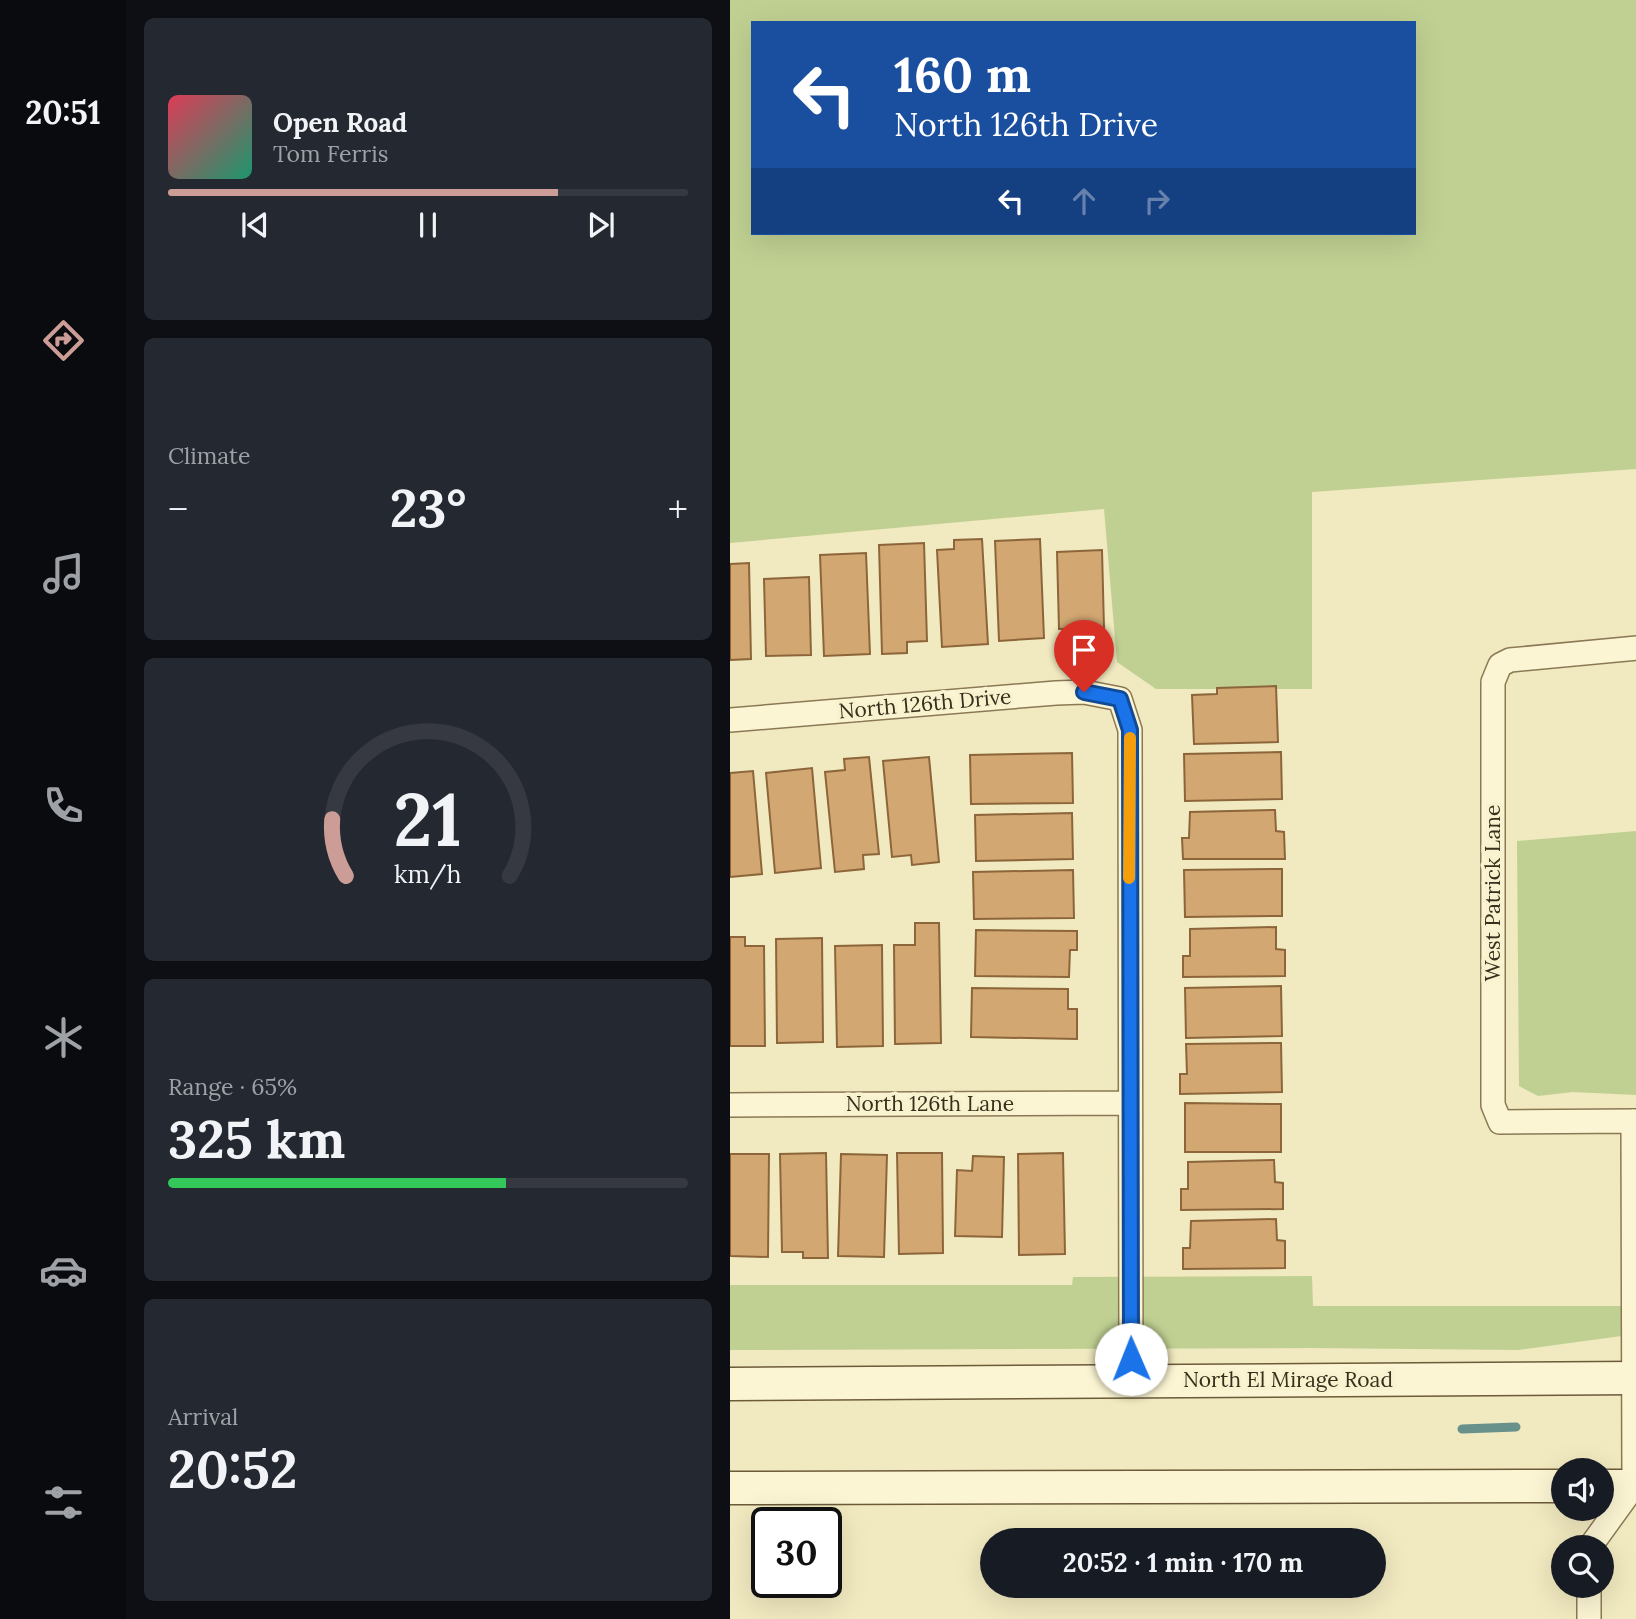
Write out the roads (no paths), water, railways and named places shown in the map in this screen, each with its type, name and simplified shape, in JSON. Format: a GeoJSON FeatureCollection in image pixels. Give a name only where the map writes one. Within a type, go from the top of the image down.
{"type":"FeatureCollection","features":[{"type":"Feature","properties":{"kind":"main road","name":"North El Mirage Road"},"geometry":{"type":"LineString","coordinates":[[730,1384],[1636,1378]]}},
{"type":"Feature","properties":{"kind":"main road"},"geometry":{"type":"LineString","coordinates":[[730,1488],[1551,1486]]}},
{"type":"Feature","properties":{"kind":"main road"},"geometry":{"type":"LineString","coordinates":[[1614,1486],[1636,1486]]}},
{"type":"Feature","properties":{"kind":"street","name":"West Patrick Lane"},"geometry":{"type":"LineString","coordinates":[[1634,1121],[1500,1122],[1493,1105],[1493,682],[1500,665],[1510,660],[1636,648]]}},
{"type":"Feature","properties":{"kind":"street","name":"North 126th Drive"},"geometry":{"type":"LineString","coordinates":[[730,720],[1056,693],[1084,692],[1120,699],[1130,730],[1129,1103]]}},
{"type":"Feature","properties":{"kind":"street","name":"North 126th Lane"},"geometry":{"type":"LineString","coordinates":[[730,1105],[1129,1103]]}},
{"type":"Feature","properties":{"kind":"street"},"geometry":{"type":"LineString","coordinates":[[1129,1103],[1131,1381]]}},
{"type":"Feature","properties":{"kind":"street"},"geometry":{"type":"LineString","coordinates":[[1599,1535],[1636,1486],[1634,1121]]}},
{"type":"Feature","properties":{"kind":"street"},"geometry":{"type":"LineString","coordinates":[[1589,1598],[1589,1619]]}},
{"type":"Feature","properties":{"kind":"waterway"},"geometry":{"type":"LineString","coordinates":[[1462,1429],[1516,1427]]}}]}
